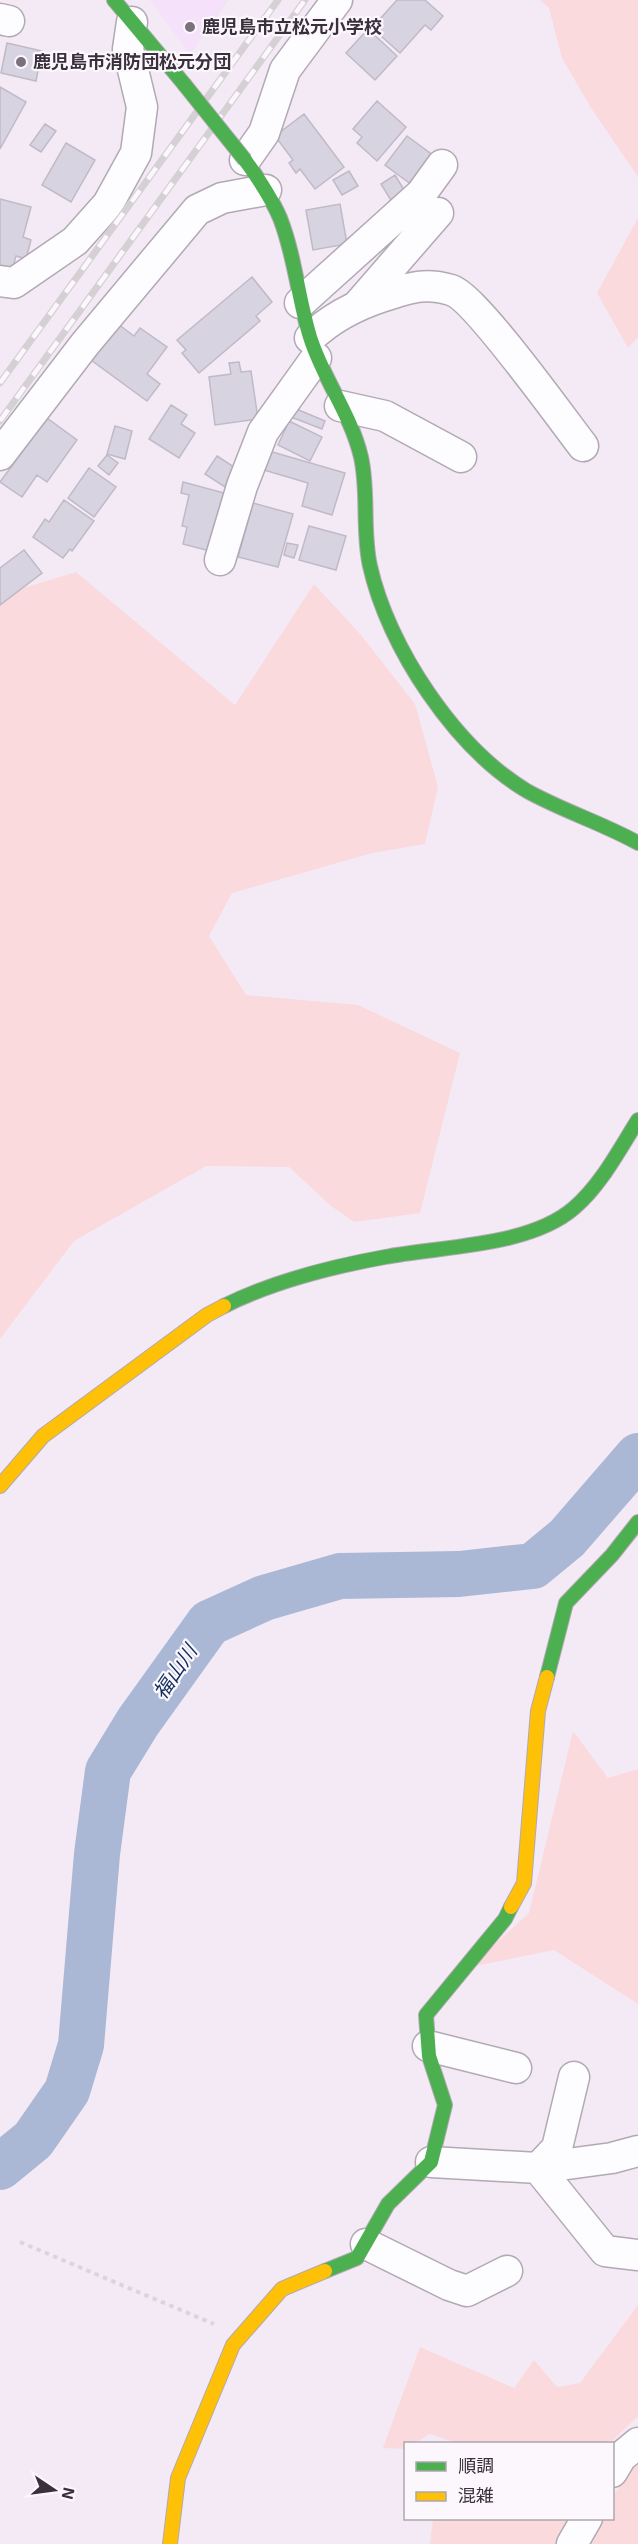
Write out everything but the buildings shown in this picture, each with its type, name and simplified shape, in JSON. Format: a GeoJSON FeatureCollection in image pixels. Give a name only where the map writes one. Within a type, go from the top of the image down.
{"type":"FeatureCollection","features":[{"type":"Feature","properties":{"kind":"street"},"geometry":{"type":"LineString","coordinates":[[245,160],[264,133],[285,70],[337,0]]}},
{"type":"Feature","properties":{"kind":"street"},"geometry":{"type":"LineString","coordinates":[[123,11],[245,160],[266,190],[283,227],[313,348],[361,456],[367,492],[367,548],[377,594],[392,632],[412,666],[446,714],[494,767],[513,782],[577,817],[616,830],[638,843]]}},
{"type":"Feature","properties":{"kind":"street"},"geometry":{"type":"LineString","coordinates":[[0,281],[14,283],[75,241],[108,204],[136,153],[142,107],[128,49],[123,11]]}},
{"type":"Feature","properties":{"kind":"street"},"geometry":{"type":"LineString","coordinates":[[300,303],[421,194],[442,165]]}},
{"type":"Feature","properties":{"kind":"street"},"geometry":{"type":"LineString","coordinates":[[0,454],[85,344],[197,210],[222,198],[266,190]]}},
{"type":"Feature","properties":{"kind":"street"},"geometry":{"type":"LineString","coordinates":[[358,305],[438,213]]}},
{"type":"Feature","properties":{"kind":"street"},"geometry":{"type":"LineString","coordinates":[[220,560],[242,486],[263,432],[313,348],[325,323],[358,305],[421,285],[453,291],[478,311],[583,446]]}},
{"type":"Feature","properties":{"kind":"street"},"geometry":{"type":"LineString","coordinates":[[340,406],[385,416],[461,457]]}},
{"type":"Feature","properties":{"kind":"street"},"geometry":{"type":"LineString","coordinates":[[0,1486],[43,1436],[207,1316],[247,1295],[302,1276],[384,1257],[512,1238],[544,1225],[573,1209],[602,1176],[638,1120]]}},
{"type":"Feature","properties":{"kind":"street"},"geometry":{"type":"LineString","coordinates":[[170,2544],[178,2478],[233,2345],[282,2289],[357,2258],[388,2204],[431,2162],[445,2105],[428,2046],[426,2015],[505,1919],[524,1884],[538,1711],[566,1603],[612,1555],[638,1522]]}},
{"type":"Feature","properties":{"kind":"street"},"geometry":{"type":"LineString","coordinates":[[428,2046],[516,2068]]}},
{"type":"Feature","properties":{"kind":"street"},"geometry":{"type":"LineString","coordinates":[[538,2168],[557,2148],[574,2077]]}},
{"type":"Feature","properties":{"kind":"street"},"geometry":{"type":"LineString","coordinates":[[431,2162],[538,2168],[612,2158],[638,2151]]}},
{"type":"Feature","properties":{"kind":"street"},"geometry":{"type":"LineString","coordinates":[[538,2168],[605,2250],[638,2255]]}},
{"type":"Feature","properties":{"kind":"street"},"geometry":{"type":"LineString","coordinates":[[366,2244],[449,2285],[467,2291],[507,2271]]}},
{"type":"Feature","properties":{"kind":"street"},"geometry":{"type":"LineString","coordinates":[[614,2469],[621,2457],[638,2443]]}},
{"type":"Feature","properties":{"kind":"street"},"geometry":{"type":"LineString","coordinates":[[573,2544],[586,2520]]}},
{"type":"Feature","properties":{"kind":"path"},"geometry":{"type":"LineString","coordinates":[[20,2242],[242,2336]]}},
{"type":"Feature","properties":{"kind":"shaded area","name":"鹿児島市立松元小学校"},"geometry":{"type":"Polygon","coordinates":[[[150,0],[229,0],[190,54],[150,0]]]}},
{"type":"Feature","properties":{"kind":"shaded area"},"geometry":{"type":"Polygon","coordinates":[[[540,0],[638,0],[638,177],[591,108],[562,58],[549,8],[540,0]]]}},
{"type":"Feature","properties":{"kind":"shaded area"},"geometry":{"type":"Polygon","coordinates":[[[638,218],[638,337],[628,348],[597,293],[638,218]]]}},
{"type":"Feature","properties":{"kind":"shaded area"},"geometry":{"type":"Polygon","coordinates":[[[76,572],[235,705],[314,584],[361,635],[415,704],[438,787],[425,844],[372,853],[232,893],[209,936],[246,995],[358,1005],[460,1053],[420,1213],[354,1222],[331,1206],[289,1167],[206,1166],[74,1241],[0,1339],[0,595],[76,572]]]}},
{"type":"Feature","properties":{"kind":"shaded area"},"geometry":{"type":"Polygon","coordinates":[[[573,1731],[608,1778],[638,1769],[638,2004],[554,1950],[470,1967],[529,1913],[573,1731]]]}},
{"type":"Feature","properties":{"kind":"shaded area"},"geometry":{"type":"Polygon","coordinates":[[[638,2305],[638,2416],[611,2442],[454,2442],[430,2434],[417,2442],[404,2442],[404,2449],[383,2448],[420,2347],[514,2388],[534,2360],[557,2387],[580,2383],[638,2305]]]}},
{"type":"Feature","properties":{"kind":"shaded area"},"geometry":{"type":"Polygon","coordinates":[[[638,2461],[638,2544],[590,2544],[598,2520],[614,2520],[614,2495],[638,2461]]]}},
{"type":"Feature","properties":{"kind":"shaded area"},"geometry":{"type":"Polygon","coordinates":[[[433,2520],[569,2520],[560,2544],[430,2544],[433,2520]]]}},
{"type":"Feature","properties":{"kind":"waterway","name":"福山川"},"geometry":{"type":"LineString","coordinates":[[0,2167],[33,2140],[67,2091],[81,2045],[97,1854],[108,1771],[138,1722],[209,1623],[264,1598],[340,1576],[459,1574],[533,1566],[567,1538],[638,1456]]}},
{"type":"Feature","properties":{"kind":"railway"},"geometry":{"type":"LineString","coordinates":[[0,383],[278,0]]}},
{"type":"Feature","properties":{"kind":"railway"},"geometry":{"type":"LineString","coordinates":[[0,421],[305,0]]}},
{"type":"Feature","properties":{"kind":"traffic: fast"},"geometry":{"type":"LineString","coordinates":[[114,0],[184,84]]}},
{"type":"Feature","properties":{"kind":"traffic: fast"},"geometry":{"type":"LineString","coordinates":[[184,84],[245,160]]}},
{"type":"Feature","properties":{"kind":"traffic: fast"},"geometry":{"type":"LineString","coordinates":[[245,160],[264,188],[280,218],[310,337],[356,441],[365,484],[366,539],[370,566],[392,629],[409,661],[428,693],[450,722],[500,772],[527,791],[638,843]]}},
{"type":"Feature","properties":{"kind":"traffic: fast"},"geometry":{"type":"LineString","coordinates":[[224,1306],[282,1282],[323,1270],[407,1253],[484,1243],[533,1231],[555,1221],[584,1199],[609,1167],[638,1120]]}},
{"type":"Feature","properties":{"kind":"traffic: fast"},"geometry":{"type":"LineString","coordinates":[[547,1677],[566,1603],[612,1555],[638,1522]]}},
{"type":"Feature","properties":{"kind":"traffic: fast"},"geometry":{"type":"LineString","coordinates":[[325,2271],[357,2258],[388,2204],[431,2162],[445,2105],[429,2056],[426,2015],[505,1919],[511,1907]]}},
{"type":"Feature","properties":{"kind":"traffic: slow"},"geometry":{"type":"LineString","coordinates":[[0,1486],[43,1436],[207,1315],[224,1306]]}},
{"type":"Feature","properties":{"kind":"traffic: slow"},"geometry":{"type":"LineString","coordinates":[[511,1907],[524,1883],[538,1711],[547,1677]]}},
{"type":"Feature","properties":{"kind":"traffic: slow"},"geometry":{"type":"LineString","coordinates":[[170,2544],[178,2478],[233,2345],[282,2289],[325,2271]]}},
{"type":"Feature","properties":{"kind":"place","name":"鹿児島市立松元小学校"},"geometry":{"type":"Point","coordinates":[190,27]}},
{"type":"Feature","properties":{"kind":"place","name":"鹿児島市消防団松元分団"},"geometry":{"type":"Point","coordinates":[21,62]}}]}
